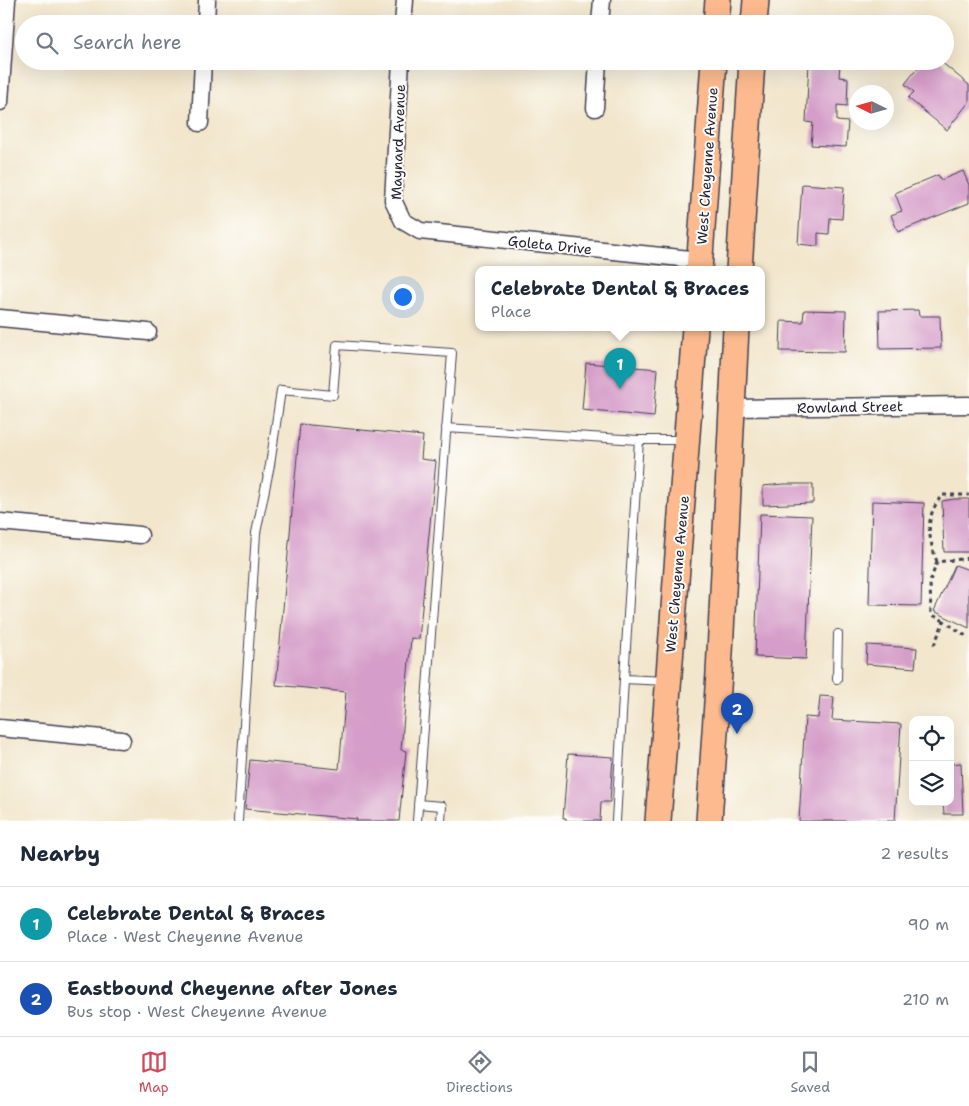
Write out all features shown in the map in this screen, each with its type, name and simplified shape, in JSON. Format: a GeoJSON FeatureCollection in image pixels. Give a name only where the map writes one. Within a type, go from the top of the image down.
{"type":"FeatureCollection","features":[{"type":"Feature","properties":{"kind":"main road"},"geometry":{"type":"LineString","coordinates":[[717,15],[718,0]]}},
{"type":"Feature","properties":{"kind":"main road"},"geometry":{"type":"LineString","coordinates":[[740,15],[741,0]]}},
{"type":"Feature","properties":{"kind":"main road"},"geometry":{"type":"LineString","coordinates":[[755,15],[756,0]]}},
{"type":"Feature","properties":{"kind":"main road","name":"West Cheyenne Avenue"},"geometry":{"type":"LineString","coordinates":[[700,265],[713,70]]}},
{"type":"Feature","properties":{"kind":"main road"},"geometry":{"type":"LineString","coordinates":[[740,70],[740,82],[749,114]]}},
{"type":"Feature","properties":{"kind":"main road"},"geometry":{"type":"LineString","coordinates":[[739,266],[751,70]]}},
{"type":"Feature","properties":{"kind":"main road","name":"West Cheyenne Avenue"},"geometry":{"type":"LineString","coordinates":[[658,821],[695,331]]}},
{"type":"Feature","properties":{"kind":"main road"},"geometry":{"type":"LineString","coordinates":[[709,821],[719,673],[736,331]]}},
{"type":"Feature","properties":{"kind":"street"},"geometry":{"type":"LineString","coordinates":[[0,102],[6,0]]}},
{"type":"Feature","properties":{"kind":"street"},"geometry":{"type":"LineString","coordinates":[[206,15],[207,0]]}},
{"type":"Feature","properties":{"kind":"street"},"geometry":{"type":"LineString","coordinates":[[404,15],[405,0]]}},
{"type":"Feature","properties":{"kind":"street"},"geometry":{"type":"LineString","coordinates":[[601,15],[602,0]]}},
{"type":"Feature","properties":{"kind":"street"},"geometry":{"type":"LineString","coordinates":[[200,123],[203,70]]}},
{"type":"Feature","properties":{"kind":"street","name":"Maynard Avenue"},"geometry":{"type":"LineString","coordinates":[[400,70],[393,200],[403,221]]}},
{"type":"Feature","properties":{"kind":"street"},"geometry":{"type":"LineString","coordinates":[[595,108],[597,70]]}},
{"type":"Feature","properties":{"kind":"street","name":"Goleta Drive"},"geometry":{"type":"LineString","coordinates":[[403,221],[420,231],[700,265]]}},
{"type":"Feature","properties":{"kind":"street"},"geometry":{"type":"LineString","coordinates":[[0,318],[148,332]]}},
{"type":"Feature","properties":{"kind":"street","name":"Rowland Street"},"geometry":{"type":"LineString","coordinates":[[731,408],[969,405]]}},
{"type":"Feature","properties":{"kind":"street"},"geometry":{"type":"LineString","coordinates":[[0,522],[140,535]]}},
{"type":"Feature","properties":{"kind":"street"},"geometry":{"type":"LineString","coordinates":[[0,728],[122,740]]}},
{"type":"Feature","properties":{"kind":"lane"},"geometry":{"type":"LineString","coordinates":[[238,821],[256,533],[270,465],[281,390],[333,395],[337,345],[452,353],[417,821]]}},
{"type":"Feature","properties":{"kind":"lane"},"geometry":{"type":"LineString","coordinates":[[446,428],[639,440],[687,440]]}},
{"type":"Feature","properties":{"kind":"lane"},"geometry":{"type":"LineString","coordinates":[[616,821],[639,440]]}},
{"type":"Feature","properties":{"kind":"lane"},"geometry":{"type":"LineString","coordinates":[[836,680],[838,634]]}},
{"type":"Feature","properties":{"kind":"lane"},"geometry":{"type":"LineString","coordinates":[[624,679],[668,681]]}},
{"type":"Feature","properties":{"kind":"lane"},"geometry":{"type":"LineString","coordinates":[[418,804],[442,806],[441,821]]}},
{"type":"Feature","properties":{"kind":"path"},"geometry":{"type":"LineString","coordinates":[[969,495],[942,496],[934,506],[928,533],[937,562],[930,582],[931,614],[969,638]]}},
{"type":"Feature","properties":{"kind":"path"},"geometry":{"type":"LineString","coordinates":[[937,562],[969,558]]}},
{"type":"Feature","properties":{"kind":"path"},"geometry":{"type":"LineString","coordinates":[[934,645],[944,621]]}},
{"type":"Feature","properties":{"kind":"building"},"geometry":{"type":"Polygon","coordinates":[[[809,70],[840,70],[839,77],[848,78],[847,106],[837,105],[837,121],[848,122],[846,147],[811,145],[813,123],[806,122],[809,70]]]}},
{"type":"Feature","properties":{"kind":"building"},"geometry":{"type":"Polygon","coordinates":[[[916,70],[951,70],[969,85],[969,102],[947,130],[908,98],[914,92],[905,84],[916,70]]]}},
{"type":"Feature","properties":{"kind":"building"},"geometry":{"type":"Polygon","coordinates":[[[963,171],[969,185],[969,203],[898,232],[891,215],[902,211],[895,193],[938,175],[941,180],[963,171]]]}},
{"type":"Feature","properties":{"kind":"building"},"geometry":{"type":"Polygon","coordinates":[[[802,184],[844,187],[842,219],[830,218],[829,234],[818,233],[818,246],[798,244],[802,184]]]}},
{"type":"Feature","properties":{"kind":"building"},"geometry":{"type":"Polygon","coordinates":[[[804,310],[846,311],[845,352],[780,351],[781,321],[803,322],[804,310]]]}},
{"type":"Feature","properties":{"kind":"building"},"geometry":{"type":"Polygon","coordinates":[[[918,310],[919,316],[940,316],[941,348],[880,349],[879,311],[918,310]]]}},
{"type":"Feature","properties":{"kind":"building"},"geometry":{"type":"Polygon","coordinates":[[[586,363],[658,369],[654,417],[582,410],[586,363]]]}},
{"type":"Feature","properties":{"kind":"building"},"geometry":{"type":"Polygon","coordinates":[[[300,424],[423,436],[421,459],[436,461],[419,639],[411,638],[401,750],[406,751],[399,821],[356,821],[357,819],[245,809],[250,760],[339,769],[346,692],[276,685],[300,424]]]}},
{"type":"Feature","properties":{"kind":"building"},"geometry":{"type":"Polygon","coordinates":[[[813,484],[813,503],[763,505],[763,486],[813,484]]]}},
{"type":"Feature","properties":{"kind":"building"},"geometry":{"type":"Polygon","coordinates":[[[969,499],[969,552],[944,552],[942,501],[969,499]]]}},
{"type":"Feature","properties":{"kind":"building"},"geometry":{"type":"Polygon","coordinates":[[[872,501],[924,503],[921,606],[869,605],[872,501]]]}},
{"type":"Feature","properties":{"kind":"building"},"geometry":{"type":"Polygon","coordinates":[[[760,514],[812,516],[806,659],[755,657],[760,514]]]}},
{"type":"Feature","properties":{"kind":"building"},"geometry":{"type":"Polygon","coordinates":[[[955,565],[969,570],[969,628],[934,611],[955,565]]]}},
{"type":"Feature","properties":{"kind":"building"},"geometry":{"type":"Polygon","coordinates":[[[867,645],[917,648],[915,668],[866,664],[867,645]]]}},
{"type":"Feature","properties":{"kind":"building"},"geometry":{"type":"Polygon","coordinates":[[[820,696],[834,697],[832,720],[901,724],[895,821],[799,821],[805,717],[818,718],[820,696]]]}},
{"type":"Feature","properties":{"kind":"building"},"geometry":{"type":"Polygon","coordinates":[[[568,754],[613,757],[610,802],[601,802],[600,821],[566,821],[566,818],[563,818],[568,754]]]}},
{"type":"Feature","properties":{"kind":"building"},"geometry":{"type":"Polygon","coordinates":[[[961,763],[963,814],[944,814],[943,806],[954,806],[954,764],[961,763]]]}},
{"type":"Feature","properties":{"kind":"place","name":"Celebrate Dental & Braces"},"geometry":{"type":"Point","coordinates":[620,389]}},
{"type":"Feature","properties":{"kind":"place","name":"Eastbound Cheyenne after Jones"},"geometry":{"type":"Point","coordinates":[737,734]}}]}
